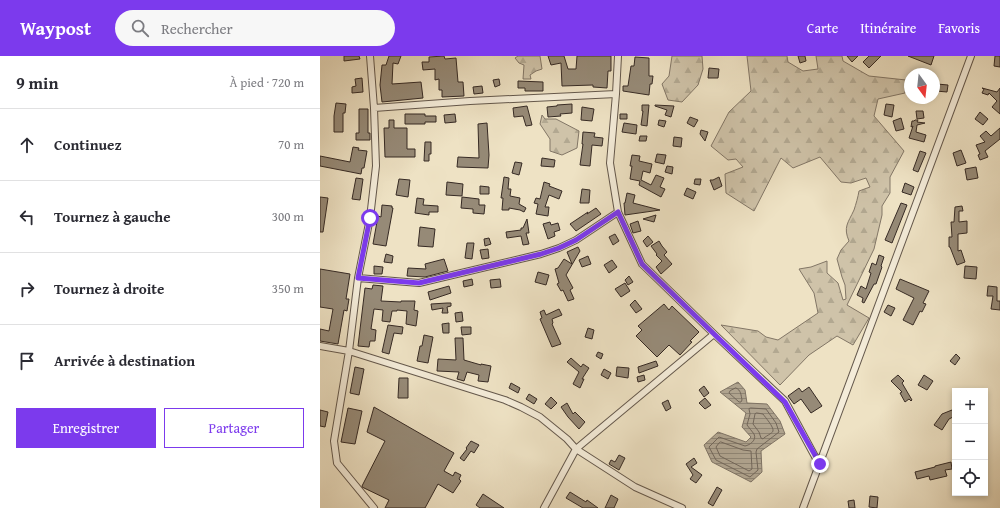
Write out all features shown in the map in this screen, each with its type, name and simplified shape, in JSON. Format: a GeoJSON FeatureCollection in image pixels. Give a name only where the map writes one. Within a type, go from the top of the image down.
{"type":"FeatureCollection","features":[{"type":"Feature","properties":{"kind":"street"},"geometry":{"type":"LineString","coordinates":[[370,56],[376,166],[370,218],[358,278],[349,351],[334,441],[337,462],[374,508]]}},
{"type":"Feature","properties":{"kind":"street"},"geometry":{"type":"LineString","coordinates":[[618,56],[610,163],[618,212],[642,264],[785,402],[820,464]]}},
{"type":"Feature","properties":{"kind":"street"},"geometry":{"type":"LineString","coordinates":[[803,508],[971,56]]}},
{"type":"Feature","properties":{"kind":"street"},"geometry":{"type":"LineString","coordinates":[[374,108],[470,101],[616,94]]}},
{"type":"Feature","properties":{"kind":"street"},"geometry":{"type":"LineString","coordinates":[[358,278],[419,283],[541,254],[576,240],[618,212]]}},
{"type":"Feature","properties":{"kind":"street"},"geometry":{"type":"LineString","coordinates":[[544,508],[576,449],[714,334]]}},
{"type":"Feature","properties":{"kind":"street"},"geometry":{"type":"LineString","coordinates":[[320,346],[349,351],[505,400],[521,407],[540,417],[567,439],[576,449],[635,487],[682,508]]}},
{"type":"Feature","properties":{"kind":"green space"},"geometry":{"type":"Polygon","coordinates":[[[518,56],[540,56],[542,69],[530,75],[531,79],[523,79],[524,65],[519,63],[515,58],[518,56]]]}},
{"type":"Feature","properties":{"kind":"green space"},"geometry":{"type":"Polygon","coordinates":[[[672,56],[702,56],[703,69],[698,85],[682,102],[668,100],[662,84],[669,76],[672,56]]]}},
{"type":"Feature","properties":{"kind":"green space"},"geometry":{"type":"Polygon","coordinates":[[[747,56],[787,56],[788,62],[803,71],[818,69],[816,56],[842,56],[843,61],[869,76],[904,80],[904,93],[878,99],[874,116],[904,151],[890,177],[890,193],[882,206],[882,215],[874,249],[847,305],[869,318],[853,345],[837,336],[809,355],[780,385],[721,325],[758,331],[766,337],[778,340],[818,313],[814,293],[799,269],[811,267],[827,261],[827,273],[838,283],[843,300],[846,299],[845,285],[837,259],[841,250],[849,241],[846,228],[854,210],[859,191],[870,187],[866,178],[851,183],[841,182],[820,157],[793,168],[781,158],[754,211],[726,193],[725,174],[743,167],[736,159],[728,160],[711,146],[729,112],[751,91],[747,56]]]}},
{"type":"Feature","properties":{"kind":"green space"},"geometry":{"type":"Polygon","coordinates":[[[542,115],[545,119],[556,119],[579,131],[577,148],[562,155],[550,151],[550,139],[540,124],[542,115]]]}},
{"type":"Feature","properties":{"kind":"water"},"geometry":{"type":"Polygon","coordinates":[[[738,382],[745,390],[747,403],[767,404],[780,421],[785,434],[761,451],[762,472],[751,482],[712,462],[704,445],[718,432],[746,442],[751,437],[742,427],[746,413],[720,392],[738,382]]]}},
{"type":"Feature","properties":{"kind":"building"},"geometry":{"type":"Polygon","coordinates":[[[344,56],[359,56],[360,59],[344,61],[344,56]]]}},
{"type":"Feature","properties":{"kind":"building"},"geometry":{"type":"Polygon","coordinates":[[[389,56],[401,56],[398,64],[393,63],[392,84],[421,82],[423,98],[382,102],[380,85],[382,65],[386,65],[389,56]]]}},
{"type":"Feature","properties":{"kind":"building"},"geometry":{"type":"Polygon","coordinates":[[[444,56],[445,59],[456,58],[458,82],[463,82],[464,96],[442,97],[442,90],[439,90],[439,79],[435,80],[435,69],[423,70],[422,62],[429,62],[429,57],[444,56]]]}},
{"type":"Feature","properties":{"kind":"building"},"geometry":{"type":"Polygon","coordinates":[[[548,56],[564,56],[568,69],[576,69],[577,56],[611,56],[611,71],[608,71],[607,88],[593,87],[593,85],[562,86],[561,63],[551,65],[548,56]]]}},
{"type":"Feature","properties":{"kind":"building"},"geometry":{"type":"Polygon","coordinates":[[[798,56],[805,56],[806,61],[800,63],[798,56]]]}},
{"type":"Feature","properties":{"kind":"building"},"geometry":{"type":"Polygon","coordinates":[[[847,56],[858,56],[852,62],[847,56]]]}},
{"type":"Feature","properties":{"kind":"building"},"geometry":{"type":"Polygon","coordinates":[[[869,56],[881,56],[869,68],[863,62],[869,56]]]}},
{"type":"Feature","properties":{"kind":"building"},"geometry":{"type":"Polygon","coordinates":[[[908,56],[934,56],[931,65],[908,56]]]}},
{"type":"Feature","properties":{"kind":"building"},"geometry":{"type":"Polygon","coordinates":[[[995,56],[1000,56],[1000,67],[994,66],[995,56]]]}},
{"type":"Feature","properties":{"kind":"building"},"geometry":{"type":"Polygon","coordinates":[[[635,57],[649,58],[649,76],[653,76],[652,84],[650,84],[649,95],[623,91],[623,86],[628,86],[631,66],[634,66],[635,57]]]}},
{"type":"Feature","properties":{"kind":"building"},"geometry":{"type":"Polygon","coordinates":[[[709,68],[719,69],[718,78],[708,78],[709,68]]]}},
{"type":"Feature","properties":{"kind":"building"},"geometry":{"type":"Polygon","coordinates":[[[362,78],[363,92],[352,93],[352,87],[356,86],[355,79],[362,78]]]}},
{"type":"Feature","properties":{"kind":"building"},"geometry":{"type":"Polygon","coordinates":[[[499,79],[500,85],[495,87],[493,80],[499,79]]]}},
{"type":"Feature","properties":{"kind":"building"},"geometry":{"type":"Polygon","coordinates":[[[518,81],[543,82],[543,91],[525,91],[525,88],[518,88],[518,81]]]}},
{"type":"Feature","properties":{"kind":"building"},"geometry":{"type":"Polygon","coordinates":[[[940,84],[948,85],[947,92],[940,91],[940,84]]]}},
{"type":"Feature","properties":{"kind":"building"},"geometry":{"type":"Polygon","coordinates":[[[482,86],[483,93],[474,94],[473,87],[482,86]]]}},
{"type":"Feature","properties":{"kind":"building"},"geometry":{"type":"Polygon","coordinates":[[[982,88],[997,92],[1000,88],[1000,114],[992,107],[997,101],[989,93],[988,95],[982,93],[984,89],[982,88]]]}},
{"type":"Feature","properties":{"kind":"building"},"geometry":{"type":"Polygon","coordinates":[[[336,103],[346,104],[345,113],[343,113],[343,132],[334,132],[336,103]]]}},
{"type":"Feature","properties":{"kind":"building"},"geometry":{"type":"Polygon","coordinates":[[[572,104],[572,113],[548,117],[547,107],[572,104]]]}},
{"type":"Feature","properties":{"kind":"building"},"geometry":{"type":"Polygon","coordinates":[[[886,104],[894,105],[892,117],[884,115],[886,104]]]}},
{"type":"Feature","properties":{"kind":"building"},"geometry":{"type":"Polygon","coordinates":[[[642,105],[649,105],[647,126],[641,125],[643,111],[642,105]]]}},
{"type":"Feature","properties":{"kind":"building"},"geometry":{"type":"Polygon","coordinates":[[[655,105],[674,106],[671,117],[665,115],[667,110],[655,105]]]}},
{"type":"Feature","properties":{"kind":"building"},"geometry":{"type":"Polygon","coordinates":[[[527,106],[532,125],[526,126],[523,116],[514,117],[513,108],[527,106]]]}},
{"type":"Feature","properties":{"kind":"building"},"geometry":{"type":"Polygon","coordinates":[[[582,107],[594,109],[592,121],[581,120],[582,107]]]}},
{"type":"Feature","properties":{"kind":"building"},"geometry":{"type":"Polygon","coordinates":[[[359,109],[368,109],[368,133],[370,133],[370,140],[356,140],[356,133],[359,133],[359,109]]]}},
{"type":"Feature","properties":{"kind":"building"},"geometry":{"type":"Polygon","coordinates":[[[916,111],[923,111],[924,118],[917,119],[916,111]]]}},
{"type":"Feature","properties":{"kind":"building"},"geometry":{"type":"Polygon","coordinates":[[[980,112],[988,119],[983,125],[975,119],[980,112]]]}},
{"type":"Feature","properties":{"kind":"building"},"geometry":{"type":"Polygon","coordinates":[[[405,114],[425,114],[425,116],[436,116],[436,122],[425,122],[425,124],[405,124],[405,114]]]}},
{"type":"Feature","properties":{"kind":"building"},"geometry":{"type":"Polygon","coordinates":[[[455,114],[456,122],[445,123],[444,115],[455,114]]]}},
{"type":"Feature","properties":{"kind":"building"},"geometry":{"type":"Polygon","coordinates":[[[620,114],[627,114],[627,119],[620,119],[620,114]]]}},
{"type":"Feature","properties":{"kind":"building"},"geometry":{"type":"Polygon","coordinates":[[[690,117],[698,120],[694,127],[687,123],[690,117]]]}},
{"type":"Feature","properties":{"kind":"building"},"geometry":{"type":"Polygon","coordinates":[[[901,118],[904,129],[896,131],[893,121],[901,118]]]}},
{"type":"Feature","properties":{"kind":"building"},"geometry":{"type":"Polygon","coordinates":[[[389,120],[394,120],[394,128],[407,128],[407,149],[415,149],[415,157],[385,157],[384,128],[389,128],[389,120]]]}},
{"type":"Feature","properties":{"kind":"building"},"geometry":{"type":"Polygon","coordinates":[[[659,120],[666,121],[664,127],[658,125],[659,120]]]}},
{"type":"Feature","properties":{"kind":"building"},"geometry":{"type":"Polygon","coordinates":[[[918,120],[917,122],[925,123],[917,125],[916,132],[926,135],[924,142],[909,138],[913,126],[911,127],[912,121],[918,120]]]}},
{"type":"Feature","properties":{"kind":"building"},"geometry":{"type":"Polygon","coordinates":[[[487,123],[489,155],[488,168],[457,167],[458,157],[479,158],[478,124],[487,123]]]}},
{"type":"Feature","properties":{"kind":"building"},"geometry":{"type":"Polygon","coordinates":[[[624,123],[637,125],[636,134],[622,132],[624,123]]]}},
{"type":"Feature","properties":{"kind":"building"},"geometry":{"type":"Polygon","coordinates":[[[1000,128],[1000,139],[985,151],[988,157],[980,160],[978,155],[980,154],[976,145],[985,142],[980,136],[986,131],[991,136],[1000,128]]]}},
{"type":"Feature","properties":{"kind":"building"},"geometry":{"type":"Polygon","coordinates":[[[701,130],[708,132],[705,141],[700,134],[701,130]]]}},
{"type":"Feature","properties":{"kind":"building"},"geometry":{"type":"Polygon","coordinates":[[[583,132],[595,133],[594,137],[603,138],[602,146],[592,145],[590,166],[580,165],[583,132]]]}},
{"type":"Feature","properties":{"kind":"building"},"geometry":{"type":"Polygon","coordinates":[[[640,136],[647,136],[646,141],[639,141],[640,136]]]}},
{"type":"Feature","properties":{"kind":"building"},"geometry":{"type":"Polygon","coordinates":[[[674,137],[682,138],[681,147],[673,146],[674,137]]]}},
{"type":"Feature","properties":{"kind":"building"},"geometry":{"type":"Polygon","coordinates":[[[425,142],[431,142],[431,154],[429,154],[429,161],[424,161],[425,142]]]}},
{"type":"Feature","properties":{"kind":"building"},"geometry":{"type":"Polygon","coordinates":[[[353,147],[359,148],[358,150],[367,151],[364,168],[362,168],[361,174],[320,166],[320,156],[350,162],[353,147]]]}},
{"type":"Feature","properties":{"kind":"building"},"geometry":{"type":"Polygon","coordinates":[[[961,150],[966,163],[957,166],[953,153],[961,150]]]}},
{"type":"Feature","properties":{"kind":"building"},"geometry":{"type":"Polygon","coordinates":[[[920,151],[926,153],[918,172],[913,170],[920,151]]]}},
{"type":"Feature","properties":{"kind":"building"},"geometry":{"type":"Polygon","coordinates":[[[657,154],[666,155],[664,164],[655,162],[657,154]]]}},
{"type":"Feature","properties":{"kind":"building"},"geometry":{"type":"Polygon","coordinates":[[[632,155],[640,156],[639,161],[652,164],[650,173],[643,171],[641,180],[651,185],[656,175],[664,178],[660,187],[665,189],[661,197],[639,185],[640,181],[630,179],[632,155]]]}},
{"type":"Feature","properties":{"kind":"building"},"geometry":{"type":"Polygon","coordinates":[[[542,158],[555,160],[554,167],[541,166],[542,158]]]}},
{"type":"Feature","properties":{"kind":"building"},"geometry":{"type":"Polygon","coordinates":[[[515,162],[522,163],[519,175],[512,173],[515,162]]]}},
{"type":"Feature","properties":{"kind":"building"},"geometry":{"type":"Polygon","coordinates":[[[667,166],[673,167],[672,174],[665,172],[667,166]]]}},
{"type":"Feature","properties":{"kind":"building"},"geometry":{"type":"Polygon","coordinates":[[[976,167],[978,178],[967,180],[965,169],[976,167]]]}},
{"type":"Feature","properties":{"kind":"building"},"geometry":{"type":"Polygon","coordinates":[[[504,177],[509,178],[508,189],[511,189],[510,196],[520,198],[519,204],[526,208],[524,212],[509,208],[509,210],[502,210],[503,198],[501,198],[504,177]]]}},
{"type":"Feature","properties":{"kind":"building"},"geometry":{"type":"Polygon","coordinates":[[[719,177],[722,186],[714,190],[710,180],[719,177]]]}},
{"type":"Feature","properties":{"kind":"building"},"geometry":{"type":"Polygon","coordinates":[[[356,178],[363,179],[360,200],[352,199],[356,178]]]}},
{"type":"Feature","properties":{"kind":"building"},"geometry":{"type":"Polygon","coordinates":[[[399,179],[410,180],[408,197],[396,195],[399,179]]]}},
{"type":"Feature","properties":{"kind":"building"},"geometry":{"type":"Polygon","coordinates":[[[695,179],[701,179],[700,185],[694,184],[695,179]]]}},
{"type":"Feature","properties":{"kind":"building"},"geometry":{"type":"Polygon","coordinates":[[[447,182],[463,184],[462,196],[446,195],[447,182]]]}},
{"type":"Feature","properties":{"kind":"building"},"geometry":{"type":"Polygon","coordinates":[[[544,182],[550,184],[549,186],[562,191],[559,199],[549,195],[545,207],[549,207],[548,216],[536,214],[538,204],[534,203],[536,198],[540,199],[544,182]]]}},
{"type":"Feature","properties":{"kind":"building"},"geometry":{"type":"Polygon","coordinates":[[[905,183],[914,187],[911,195],[902,192],[905,183]]]}},
{"type":"Feature","properties":{"kind":"building"},"geometry":{"type":"Polygon","coordinates":[[[480,186],[489,187],[489,194],[480,194],[480,186]]]}},
{"type":"Feature","properties":{"kind":"building"},"geometry":{"type":"Polygon","coordinates":[[[687,188],[696,192],[693,199],[684,195],[687,188]]]}},
{"type":"Feature","properties":{"kind":"building"},"geometry":{"type":"Polygon","coordinates":[[[582,189],[590,190],[589,203],[580,203],[582,189]]]}},
{"type":"Feature","properties":{"kind":"building"},"geometry":{"type":"Polygon","coordinates":[[[627,193],[635,195],[633,203],[660,210],[625,215],[624,203],[627,193]]]}},
{"type":"Feature","properties":{"kind":"building"},"geometry":{"type":"Polygon","coordinates":[[[320,197],[328,198],[323,232],[320,232],[320,197]]]}},
{"type":"Feature","properties":{"kind":"building"},"geometry":{"type":"Polygon","coordinates":[[[462,197],[479,199],[479,205],[485,205],[484,214],[473,213],[473,209],[461,208],[462,197]]]}},
{"type":"Feature","properties":{"kind":"building"},"geometry":{"type":"Polygon","coordinates":[[[417,198],[424,199],[423,205],[438,206],[438,212],[429,212],[429,215],[415,213],[417,198]]]}},
{"type":"Feature","properties":{"kind":"building"},"geometry":{"type":"Polygon","coordinates":[[[901,203],[907,205],[892,243],[885,240],[901,203]]]}},
{"type":"Feature","properties":{"kind":"building"},"geometry":{"type":"Polygon","coordinates":[[[382,205],[392,206],[393,208],[386,246],[373,244],[378,216],[381,217],[382,205]]]}},
{"type":"Feature","properties":{"kind":"building"},"geometry":{"type":"Polygon","coordinates":[[[962,206],[963,211],[959,211],[959,222],[967,221],[967,233],[958,234],[958,251],[961,250],[965,262],[957,265],[949,247],[949,237],[952,237],[951,222],[954,222],[955,207],[962,206]]]}},
{"type":"Feature","properties":{"kind":"building"},"geometry":{"type":"Polygon","coordinates":[[[596,208],[601,214],[576,231],[570,224],[588,212],[587,214],[596,208]]]}},
{"type":"Feature","properties":{"kind":"building"},"geometry":{"type":"Polygon","coordinates":[[[656,215],[654,222],[643,219],[656,215]]]}},
{"type":"Feature","properties":{"kind":"building"},"geometry":{"type":"Polygon","coordinates":[[[527,219],[529,233],[526,233],[529,244],[523,245],[521,236],[507,238],[506,232],[521,230],[527,219]]]}},
{"type":"Feature","properties":{"kind":"building"},"geometry":{"type":"Polygon","coordinates":[[[638,221],[641,231],[633,233],[630,224],[638,221]]]}},
{"type":"Feature","properties":{"kind":"building"},"geometry":{"type":"Polygon","coordinates":[[[550,222],[551,225],[558,223],[560,230],[554,232],[555,236],[548,239],[543,224],[550,222]]]}},
{"type":"Feature","properties":{"kind":"building"},"geometry":{"type":"Polygon","coordinates":[[[420,227],[435,229],[433,247],[418,246],[420,227]]]}},
{"type":"Feature","properties":{"kind":"building"},"geometry":{"type":"Polygon","coordinates":[[[615,234],[619,241],[613,245],[609,237],[615,234]]]}},
{"type":"Feature","properties":{"kind":"building"},"geometry":{"type":"Polygon","coordinates":[[[648,236],[653,242],[647,247],[643,241],[648,236]]]}},
{"type":"Feature","properties":{"kind":"building"},"geometry":{"type":"Polygon","coordinates":[[[489,238],[491,244],[485,246],[484,239],[489,238]]]}},
{"type":"Feature","properties":{"kind":"building"},"geometry":{"type":"Polygon","coordinates":[[[659,241],[667,252],[664,255],[672,264],[661,274],[656,267],[662,261],[656,255],[657,254],[651,246],[659,241]]]}},
{"type":"Feature","properties":{"kind":"building"},"geometry":{"type":"Polygon","coordinates":[[[467,243],[474,243],[472,259],[465,258],[467,243]]]}},
{"type":"Feature","properties":{"kind":"building"},"geometry":{"type":"Polygon","coordinates":[[[578,247],[580,251],[566,275],[573,288],[570,290],[574,299],[568,301],[563,290],[561,291],[557,284],[559,283],[555,269],[558,268],[564,259],[572,264],[567,252],[578,247]]]}},
{"type":"Feature","properties":{"kind":"building"},"geometry":{"type":"Polygon","coordinates":[[[488,249],[489,258],[482,259],[480,250],[488,249]]]}},
{"type":"Feature","properties":{"kind":"building"},"geometry":{"type":"Polygon","coordinates":[[[386,254],[393,256],[392,263],[384,262],[386,254]]]}},
{"type":"Feature","properties":{"kind":"building"},"geometry":{"type":"Polygon","coordinates":[[[879,255],[884,257],[882,267],[876,284],[874,284],[864,303],[862,302],[863,298],[857,295],[861,286],[866,289],[871,273],[869,272],[872,263],[876,265],[879,255]]]}},
{"type":"Feature","properties":{"kind":"building"},"geometry":{"type":"Polygon","coordinates":[[[588,256],[591,264],[582,267],[579,260],[588,256]]]}},
{"type":"Feature","properties":{"kind":"building"},"geometry":{"type":"Polygon","coordinates":[[[444,259],[448,271],[425,277],[407,276],[408,268],[426,269],[425,264],[444,259]]]}},
{"type":"Feature","properties":{"kind":"building"},"geometry":{"type":"Polygon","coordinates":[[[612,260],[617,267],[609,273],[604,265],[612,260]]]}},
{"type":"Feature","properties":{"kind":"building"},"geometry":{"type":"Polygon","coordinates":[[[374,266],[383,267],[382,274],[374,274],[374,266]]]}},
{"type":"Feature","properties":{"kind":"building"},"geometry":{"type":"Polygon","coordinates":[[[965,266],[977,267],[976,279],[964,278],[965,266]]]}},
{"type":"Feature","properties":{"kind":"building"},"geometry":{"type":"Polygon","coordinates":[[[320,269],[350,274],[346,299],[349,299],[347,311],[344,310],[338,344],[320,341],[320,329],[329,331],[333,309],[320,307],[320,269]]]}},
{"type":"Feature","properties":{"kind":"building"},"geometry":{"type":"Polygon","coordinates":[[[538,272],[549,275],[546,285],[535,282],[538,272]]]}},
{"type":"Feature","properties":{"kind":"building"},"geometry":{"type":"Polygon","coordinates":[[[629,276],[633,282],[628,285],[625,280],[629,276]]]}},
{"type":"Feature","properties":{"kind":"building"},"geometry":{"type":"Polygon","coordinates":[[[472,279],[473,285],[464,287],[463,281],[472,279]]]}},
{"type":"Feature","properties":{"kind":"building"},"geometry":{"type":"Polygon","coordinates":[[[500,279],[501,287],[491,288],[490,280],[500,279]]]}},
{"type":"Feature","properties":{"kind":"building"},"geometry":{"type":"Polygon","coordinates":[[[900,279],[929,291],[923,303],[926,304],[922,312],[920,311],[913,325],[903,320],[914,298],[896,289],[900,279]]]}},
{"type":"Feature","properties":{"kind":"building"},"geometry":{"type":"Polygon","coordinates":[[[625,283],[630,291],[621,297],[615,289],[625,283]]]}},
{"type":"Feature","properties":{"kind":"building"},"geometry":{"type":"Polygon","coordinates":[[[373,285],[383,286],[381,301],[415,301],[414,310],[418,311],[416,326],[406,324],[407,311],[392,311],[390,322],[382,321],[383,310],[374,309],[371,329],[376,330],[375,341],[370,341],[369,347],[358,346],[365,288],[372,289],[373,285]]]}},
{"type":"Feature","properties":{"kind":"building"},"geometry":{"type":"Polygon","coordinates":[[[449,286],[451,293],[430,300],[428,292],[449,286]]]}},
{"type":"Feature","properties":{"kind":"building"},"geometry":{"type":"Polygon","coordinates":[[[988,286],[997,287],[997,301],[1000,301],[1000,310],[991,309],[993,296],[987,296],[988,286]]]}},
{"type":"Feature","properties":{"kind":"building"},"geometry":{"type":"Polygon","coordinates":[[[635,300],[642,309],[636,313],[630,305],[635,300]]]}},
{"type":"Feature","properties":{"kind":"building"},"geometry":{"type":"Polygon","coordinates":[[[451,303],[451,306],[447,307],[448,313],[442,313],[443,308],[432,310],[431,304],[451,303]]]}},
{"type":"Feature","properties":{"kind":"building"},"geometry":{"type":"Polygon","coordinates":[[[664,304],[669,310],[672,306],[699,332],[690,341],[692,342],[680,355],[669,345],[657,357],[636,336],[642,330],[638,326],[664,304]]]}},
{"type":"Feature","properties":{"kind":"building"},"geometry":{"type":"Polygon","coordinates":[[[888,305],[895,308],[891,316],[884,312],[888,305]]]}},
{"type":"Feature","properties":{"kind":"building"},"geometry":{"type":"Polygon","coordinates":[[[559,309],[562,315],[552,319],[552,324],[561,344],[552,347],[540,319],[542,318],[540,312],[544,310],[546,315],[559,309]]]}},
{"type":"Feature","properties":{"kind":"building"},"geometry":{"type":"Polygon","coordinates":[[[462,312],[463,321],[456,322],[455,313],[462,312]]]}},
{"type":"Feature","properties":{"kind":"building"},"geometry":{"type":"Polygon","coordinates":[[[449,323],[449,333],[443,333],[442,324],[449,323]]]}},
{"type":"Feature","properties":{"kind":"building"},"geometry":{"type":"Polygon","coordinates":[[[388,325],[403,327],[402,334],[394,333],[389,354],[382,352],[388,325]]]}},
{"type":"Feature","properties":{"kind":"building"},"geometry":{"type":"Polygon","coordinates":[[[461,327],[471,327],[471,334],[462,335],[461,327]]]}},
{"type":"Feature","properties":{"kind":"building"},"geometry":{"type":"Polygon","coordinates":[[[588,328],[594,330],[592,339],[585,337],[588,328]]]}},
{"type":"Feature","properties":{"kind":"building"},"geometry":{"type":"Polygon","coordinates":[[[424,335],[433,337],[428,363],[417,361],[424,335]]]}},
{"type":"Feature","properties":{"kind":"building"},"geometry":{"type":"Polygon","coordinates":[[[455,338],[463,338],[464,360],[491,366],[488,382],[478,381],[479,375],[467,372],[464,381],[457,379],[459,372],[437,371],[438,359],[456,360],[455,338]]]}},
{"type":"Feature","properties":{"kind":"building"},"geometry":{"type":"Polygon","coordinates":[[[598,352],[603,354],[601,359],[596,356],[598,352]]]}},
{"type":"Feature","properties":{"kind":"building"},"geometry":{"type":"Polygon","coordinates":[[[956,354],[960,358],[955,365],[950,361],[956,354]]]}},
{"type":"Feature","properties":{"kind":"building"},"geometry":{"type":"Polygon","coordinates":[[[571,358],[581,367],[583,364],[589,368],[582,379],[584,379],[580,388],[573,384],[579,372],[567,362],[571,358]]]}},
{"type":"Feature","properties":{"kind":"building"},"geometry":{"type":"Polygon","coordinates":[[[656,361],[658,366],[639,373],[638,367],[656,361]]]}},
{"type":"Feature","properties":{"kind":"building"},"geometry":{"type":"Polygon","coordinates":[[[355,367],[364,369],[359,395],[350,393],[355,367]]]}},
{"type":"Feature","properties":{"kind":"building"},"geometry":{"type":"Polygon","coordinates":[[[617,367],[629,368],[628,378],[616,376],[617,367]]]}},
{"type":"Feature","properties":{"kind":"building"},"geometry":{"type":"Polygon","coordinates":[[[604,369],[611,373],[608,379],[601,375],[604,369]]]}},
{"type":"Feature","properties":{"kind":"building"},"geometry":{"type":"Polygon","coordinates":[[[644,375],[645,380],[638,382],[637,377],[644,375]]]}},
{"type":"Feature","properties":{"kind":"building"},"geometry":{"type":"Polygon","coordinates":[[[898,375],[904,381],[902,383],[912,400],[911,401],[909,399],[905,402],[900,393],[902,392],[891,381],[898,375]]]}},
{"type":"Feature","properties":{"kind":"building"},"geometry":{"type":"Polygon","coordinates":[[[924,375],[933,381],[927,390],[918,385],[924,375]]]}},
{"type":"Feature","properties":{"kind":"building"},"geometry":{"type":"Polygon","coordinates":[[[399,378],[408,378],[408,398],[398,398],[399,378]]]}},
{"type":"Feature","properties":{"kind":"building"},"geometry":{"type":"Polygon","coordinates":[[[511,383],[520,388],[518,393],[509,388],[511,383]]]}},
{"type":"Feature","properties":{"kind":"building"},"geometry":{"type":"Polygon","coordinates":[[[704,386],[709,393],[704,397],[699,390],[704,386]]]}},
{"type":"Feature","properties":{"kind":"building"},"geometry":{"type":"Polygon","coordinates":[[[809,387],[822,406],[811,413],[801,399],[794,404],[788,396],[799,388],[802,392],[809,387]]]}},
{"type":"Feature","properties":{"kind":"building"},"geometry":{"type":"Polygon","coordinates":[[[529,394],[537,399],[534,404],[526,399],[529,394]]]}},
{"type":"Feature","properties":{"kind":"building"},"geometry":{"type":"Polygon","coordinates":[[[551,397],[557,403],[551,409],[545,404],[551,397]]]}},
{"type":"Feature","properties":{"kind":"building"},"geometry":{"type":"Polygon","coordinates":[[[705,398],[711,405],[705,409],[699,403],[705,398]]]}},
{"type":"Feature","properties":{"kind":"building"},"geometry":{"type":"Polygon","coordinates":[[[668,400],[671,408],[666,411],[662,403],[668,400]]]}},
{"type":"Feature","properties":{"kind":"building"},"geometry":{"type":"Polygon","coordinates":[[[567,403],[573,414],[575,412],[585,422],[579,429],[561,407],[567,403]]]}},
{"type":"Feature","properties":{"kind":"building"},"geometry":{"type":"Polygon","coordinates":[[[374,407],[454,453],[444,471],[453,476],[455,472],[461,475],[459,479],[461,481],[453,493],[438,484],[425,508],[385,508],[389,500],[362,487],[385,441],[367,432],[374,407]]]}},
{"type":"Feature","properties":{"kind":"building"},"geometry":{"type":"Polygon","coordinates":[[[348,408],[362,411],[355,444],[341,442],[348,408]]]}},
{"type":"Feature","properties":{"kind":"building"},"geometry":{"type":"Polygon","coordinates":[[[320,410],[328,412],[325,427],[320,426],[320,410]]]}},
{"type":"Feature","properties":{"kind":"building"},"geometry":{"type":"Polygon","coordinates":[[[952,410],[952,418],[949,419],[942,430],[934,425],[942,414],[952,410]]]}},
{"type":"Feature","properties":{"kind":"building"},"geometry":{"type":"Polygon","coordinates":[[[471,441],[479,445],[474,453],[471,451],[464,461],[460,458],[471,441]]]}},
{"type":"Feature","properties":{"kind":"building"},"geometry":{"type":"Polygon","coordinates":[[[619,455],[625,458],[619,470],[609,464],[611,460],[615,462],[619,455]]]}},
{"type":"Feature","properties":{"kind":"building"},"geometry":{"type":"Polygon","coordinates":[[[694,458],[697,463],[691,467],[702,475],[696,483],[690,479],[693,475],[686,464],[694,458]]]}},
{"type":"Feature","properties":{"kind":"building"},"geometry":{"type":"Polygon","coordinates":[[[951,462],[952,469],[945,470],[947,476],[930,480],[929,476],[917,479],[915,472],[951,462]]]}},
{"type":"Feature","properties":{"kind":"building"},"geometry":{"type":"Polygon","coordinates":[[[717,487],[722,490],[713,506],[708,503],[717,487]]]}},
{"type":"Feature","properties":{"kind":"building"},"geometry":{"type":"Polygon","coordinates":[[[570,492],[586,502],[587,500],[598,508],[583,508],[566,498],[570,492]]]}},
{"type":"Feature","properties":{"kind":"building"},"geometry":{"type":"Polygon","coordinates":[[[483,494],[504,508],[480,508],[476,505],[483,494]]]}},
{"type":"Feature","properties":{"kind":"building"},"geometry":{"type":"Polygon","coordinates":[[[611,495],[618,499],[614,508],[605,508],[611,495]]]}},
{"type":"Feature","properties":{"kind":"building"},"geometry":{"type":"Polygon","coordinates":[[[870,496],[878,497],[877,508],[869,507],[870,496]]]}},
{"type":"Feature","properties":{"kind":"building"},"geometry":{"type":"Polygon","coordinates":[[[854,500],[855,508],[849,508],[848,501],[854,500]]]}},
{"type":"Feature","properties":{"kind":"route"},"geometry":{"type":"LineString","coordinates":[[370,218],[358,278],[419,283],[541,254],[559,248],[576,240],[618,212],[642,264],[785,402],[820,464]]}}]}
